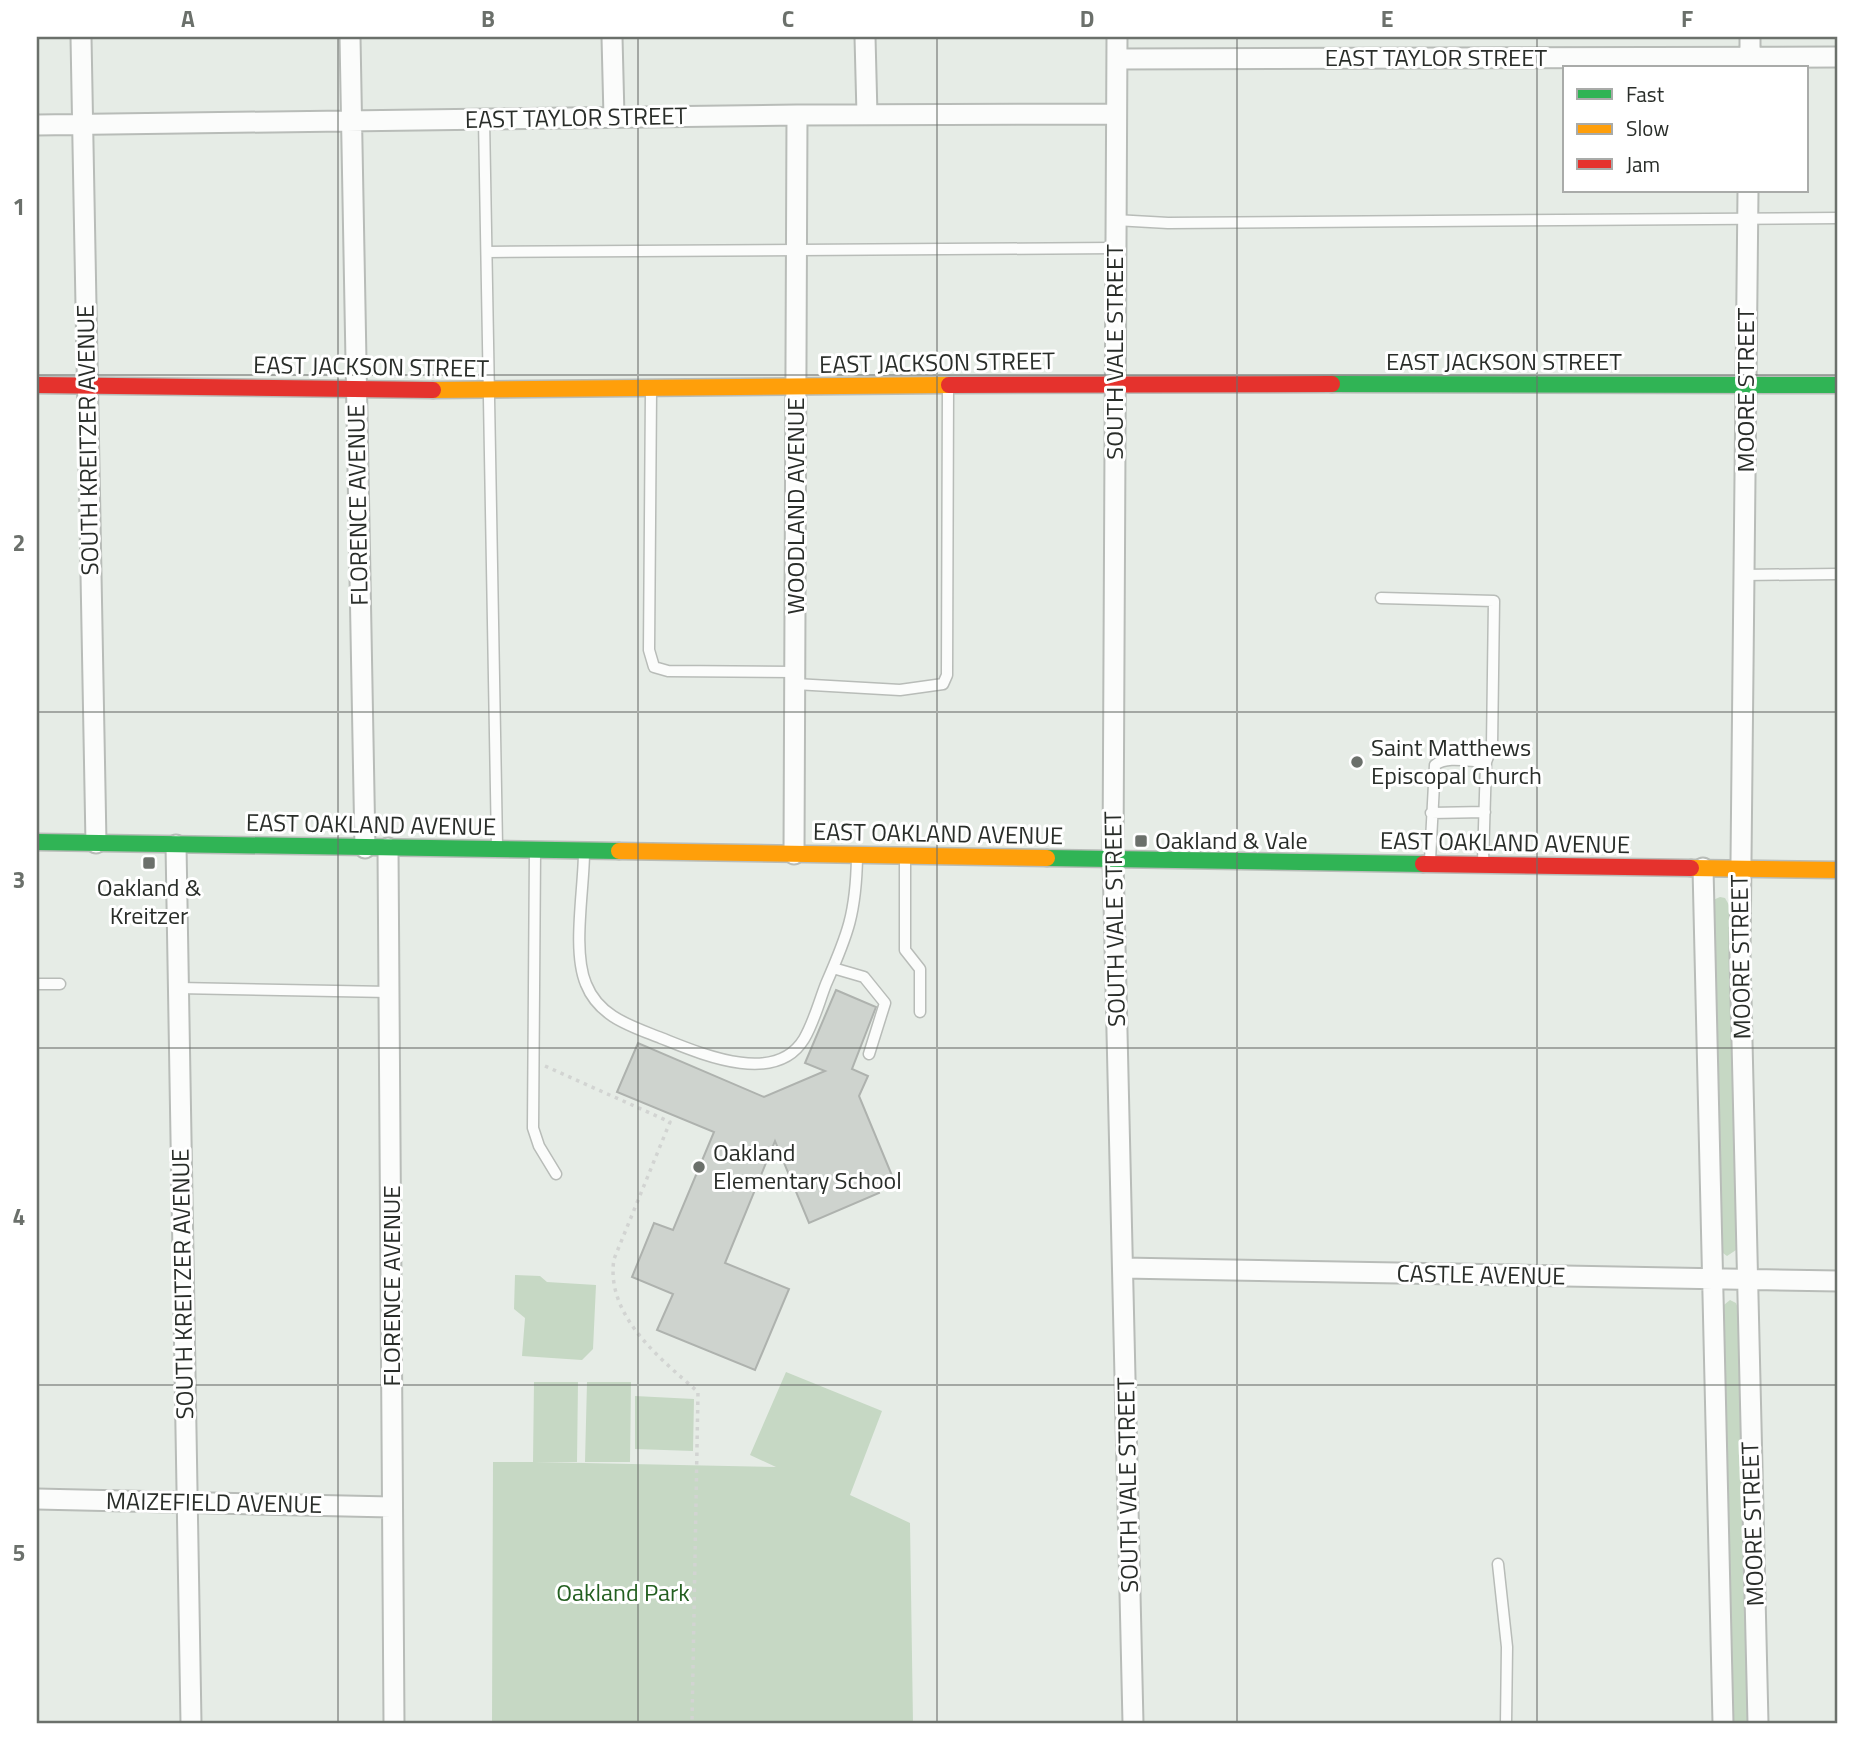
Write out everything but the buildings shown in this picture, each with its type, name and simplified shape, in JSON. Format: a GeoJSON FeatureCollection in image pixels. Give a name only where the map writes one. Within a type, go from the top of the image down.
{"type":"FeatureCollection","features":[{"type":"Feature","properties":{"kind":"main road","name":"EAST JACKSON STREET"},"geometry":{"type":"LineString","coordinates":[[37,386],[489,391],[947,385],[1838,385]]}},
{"type":"Feature","properties":{"kind":"main road","name":"EAST OAKLAND AVENUE"},"geometry":{"type":"LineString","coordinates":[[37,842],[1838,870]]}},
{"type":"Feature","properties":{"kind":"street","name":"SOUTH KREITZER AVENUE"},"geometry":{"type":"LineString","coordinates":[[81,37],[96,843]]}},
{"type":"Feature","properties":{"kind":"street","name":"FLORENCE AVENUE"},"geometry":{"type":"LineString","coordinates":[[350,37],[365,848]]}},
{"type":"Feature","properties":{"kind":"street"},"geometry":{"type":"LineString","coordinates":[[612,37],[614,117]]}},
{"type":"Feature","properties":{"kind":"street"},"geometry":{"type":"LineString","coordinates":[[865,37],[867,115]]}},
{"type":"Feature","properties":{"kind":"street"},"geometry":{"type":"LineString","coordinates":[[1117,37],[1118,59]]}},
{"type":"Feature","properties":{"kind":"street"},"geometry":{"type":"LineString","coordinates":[[1750,37],[1750,63]]}},
{"type":"Feature","properties":{"kind":"street","name":"EAST TAYLOR STREET"},"geometry":{"type":"LineString","coordinates":[[1118,59],[1750,63],[1838,57]]}},
{"type":"Feature","properties":{"kind":"street","name":"SOUTH VALE STREET"},"geometry":{"type":"LineString","coordinates":[[1118,59],[1115,114],[1113,385],[1113,859],[1133,1723]]}},
{"type":"Feature","properties":{"kind":"street","name":"EAST TAYLOR STREET"},"geometry":{"type":"LineString","coordinates":[[37,125],[797,115],[1115,114]]}},
{"type":"Feature","properties":{"kind":"street","name":"WOODLAND AVENUE"},"geometry":{"type":"LineString","coordinates":[[794,855],[797,115]]}},
{"type":"Feature","properties":{"kind":"street","name":"MOORE STREET"},"geometry":{"type":"LineString","coordinates":[[1748,192],[1740,869],[1758,1723]]}},
{"type":"Feature","properties":{"kind":"street","name":"SOUTH KREITZER AVENUE"},"geometry":{"type":"LineString","coordinates":[[176,845],[191,1723]]}},
{"type":"Feature","properties":{"kind":"street","name":"FLORENCE AVENUE"},"geometry":{"type":"LineString","coordinates":[[388,848],[394,1723]]}},
{"type":"Feature","properties":{"kind":"street","name":"MOORE STREET"},"geometry":{"type":"LineString","coordinates":[[1703,868],[1723,1723]]}},
{"type":"Feature","properties":{"kind":"street","name":"CASTLE AVENUE"},"geometry":{"type":"LineString","coordinates":[[1123,1268],[1711,1277],[1838,1282]]}},
{"type":"Feature","properties":{"kind":"street","name":"MAIZEFIELD AVENUE"},"geometry":{"type":"LineString","coordinates":[[37,1499],[391,1507]]}},
{"type":"Feature","properties":{"kind":"lane"},"geometry":{"type":"LineString","coordinates":[[484,119],[497,850]]}},
{"type":"Feature","properties":{"kind":"lane"},"geometry":{"type":"LineString","coordinates":[[1115,220],[1168,223],[1838,218]]}},
{"type":"Feature","properties":{"kind":"lane"},"geometry":{"type":"LineString","coordinates":[[487,252],[1115,248]]}},
{"type":"Feature","properties":{"kind":"lane"},"geometry":{"type":"LineString","coordinates":[[651,390],[649,650],[653,667],[668,671],[796,678],[900,690],[943,684],[947,675],[947,385]]}},
{"type":"Feature","properties":{"kind":"lane"},"geometry":{"type":"LineString","coordinates":[[1744,575],[1838,574]]}},
{"type":"Feature","properties":{"kind":"lane"},"geometry":{"type":"LineString","coordinates":[[1381,598],[1494,601],[1492,746],[1486,762],[1483,865]]}},
{"type":"Feature","properties":{"kind":"lane"},"geometry":{"type":"LineString","coordinates":[[1430,864],[1435,765],[1439,761],[1486,762]]}},
{"type":"Feature","properties":{"kind":"lane"},"geometry":{"type":"LineString","coordinates":[[1432,814],[1485,812]]}},
{"type":"Feature","properties":{"kind":"lane"},"geometry":{"type":"LineString","coordinates":[[535,850],[533,1128],[539,1146],[556,1174]]}},
{"type":"Feature","properties":{"kind":"lane"},"geometry":{"type":"LineString","coordinates":[[584,851],[581,968],[594,1000],[609,1016],[727,1062],[769,1061],[797,1048],[804,1039],[853,918],[857,856]]}},
{"type":"Feature","properties":{"kind":"lane"},"geometry":{"type":"LineString","coordinates":[[905,856],[905,950],[920,969],[920,1012]]}},
{"type":"Feature","properties":{"kind":"lane"},"geometry":{"type":"LineString","coordinates":[[833,968],[864,977],[885,1003],[869,1054]]}},
{"type":"Feature","properties":{"kind":"lane"},"geometry":{"type":"LineString","coordinates":[[37,984],[60,984]]}},
{"type":"Feature","properties":{"kind":"lane"},"geometry":{"type":"LineString","coordinates":[[178,988],[389,992]]}},
{"type":"Feature","properties":{"kind":"lane"},"geometry":{"type":"LineString","coordinates":[[1498,1564],[1507,1647],[1506,1723]]}},
{"type":"Feature","properties":{"kind":"path"},"geometry":{"type":"LineString","coordinates":[[533,1061],[670,1122],[614,1259],[611,1276],[629,1322],[654,1353],[698,1392],[692,1723]]}},
{"type":"Feature","properties":{"kind":"green space"},"geometry":{"type":"Polygon","coordinates":[[[1725,898],[1729,905],[1736,1250],[1727,1256],[1719,1250],[1713,900],[1725,898]]]}},
{"type":"Feature","properties":{"kind":"green space"},"geometry":{"type":"Polygon","coordinates":[[[515,1275],[540,1276],[547,1282],[596,1285],[593,1349],[582,1360],[522,1356],[525,1318],[514,1309],[515,1275]]]}},
{"type":"Feature","properties":{"kind":"green space"},"geometry":{"type":"Polygon","coordinates":[[[1730,1300],[1736,1303],[1739,1311],[1750,1723],[1729,1723],[1719,1309],[1730,1300]]]}},
{"type":"Feature","properties":{"kind":"green space","name":"Oakland Park"},"geometry":{"type":"Polygon","coordinates":[[[786,1372],[882,1411],[850,1495],[910,1523],[913,1723],[492,1723],[493,1462],[533,1462],[534,1382],[578,1382],[577,1462],[535,1462],[776,1467],[750,1455],[786,1372]]]}},
{"type":"Feature","properties":{"kind":"green space"},"geometry":{"type":"Polygon","coordinates":[[[587,1382],[631,1382],[630,1462],[585,1462],[587,1382]]]}},
{"type":"Feature","properties":{"kind":"green space"},"geometry":{"type":"Polygon","coordinates":[[[635,1396],[694,1399],[693,1451],[635,1449],[635,1396]]]}},
{"type":"Feature","properties":{"kind":"traffic: fast"},"geometry":{"type":"LineString","coordinates":[[1332,384],[1838,385]]}},
{"type":"Feature","properties":{"kind":"traffic: fast"},"geometry":{"type":"LineString","coordinates":[[37,842],[619,851]]}},
{"type":"Feature","properties":{"kind":"traffic: fast"},"geometry":{"type":"LineString","coordinates":[[1047,858],[1423,864]]}},
{"type":"Feature","properties":{"kind":"traffic: slow"},"geometry":{"type":"LineString","coordinates":[[433,390],[949,385]]}},
{"type":"Feature","properties":{"kind":"traffic: slow"},"geometry":{"type":"LineString","coordinates":[[619,851],[1047,858]]}},
{"type":"Feature","properties":{"kind":"traffic: slow"},"geometry":{"type":"LineString","coordinates":[[1691,868],[1838,870]]}},
{"type":"Feature","properties":{"kind":"traffic: jam"},"geometry":{"type":"LineString","coordinates":[[949,385],[1332,384]]}},
{"type":"Feature","properties":{"kind":"traffic: jam"},"geometry":{"type":"LineString","coordinates":[[37,385],[433,390]]}},
{"type":"Feature","properties":{"kind":"traffic: jam"},"geometry":{"type":"LineString","coordinates":[[1423,864],[1691,868]]}},
{"type":"Feature","properties":{"kind":"place","name":"Saint Matthews Episcopal Church"},"geometry":{"type":"Point","coordinates":[1357,762]}},
{"type":"Feature","properties":{"kind":"place","name":"Oakland & Vale"},"geometry":{"type":"Point","coordinates":[1141,841]}},
{"type":"Feature","properties":{"kind":"place","name":"Oakland & Kreitzer"},"geometry":{"type":"Point","coordinates":[149,863]}},
{"type":"Feature","properties":{"kind":"place","name":"Oakland Elementary School"},"geometry":{"type":"Point","coordinates":[699,1167]}}]}
